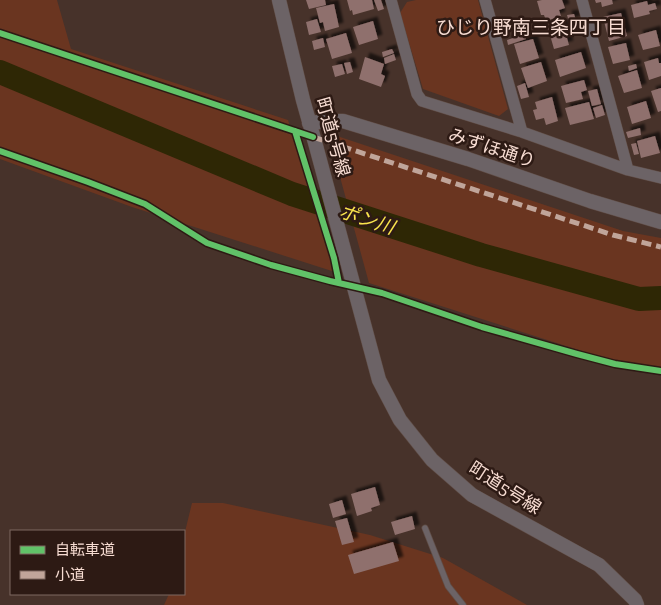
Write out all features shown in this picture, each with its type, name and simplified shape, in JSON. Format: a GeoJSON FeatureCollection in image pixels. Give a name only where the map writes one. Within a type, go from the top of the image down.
{"type":"FeatureCollection","features":[{"type":"Feature","properties":{"kind":"street","name":"町道5号線"},"geometry":{"type":"LineString","coordinates":[[279,0],[303,100],[379,380],[400,420],[432,460],[472,495],[599,565],[635,600],[637,605]]}},
{"type":"Feature","properties":{"kind":"street"},"geometry":{"type":"LineString","coordinates":[[391,0],[417,94],[422,101],[522,132],[628,170],[661,178]]}},
{"type":"Feature","properties":{"kind":"street"},"geometry":{"type":"LineString","coordinates":[[485,0],[522,132]]}},
{"type":"Feature","properties":{"kind":"street"},"geometry":{"type":"LineString","coordinates":[[582,0],[628,170]]}},
{"type":"Feature","properties":{"kind":"street","name":"みずほ通り"},"geometry":{"type":"LineString","coordinates":[[310,123],[343,121],[468,159],[590,201],[661,222]]}},
{"type":"Feature","properties":{"kind":"lane"},"geometry":{"type":"LineString","coordinates":[[425,528],[448,586],[463,605]]}},
{"type":"Feature","properties":{"kind":"shaded area"},"geometry":{"type":"Polygon","coordinates":[[[0,0],[57,0],[71,49],[288,120],[335,272],[132,207],[0,159],[0,0]]]}},
{"type":"Feature","properties":{"kind":"shaded area"},"geometry":{"type":"Polygon","coordinates":[[[416,0],[478,0],[508,109],[499,116],[423,89],[400,13],[407,2],[416,0]]]}},
{"type":"Feature","properties":{"kind":"shaded area"},"geometry":{"type":"Polygon","coordinates":[[[328,133],[623,231],[661,238],[661,368],[632,367],[369,283],[328,133]]]}},
{"type":"Feature","properties":{"kind":"shaded area"},"geometry":{"type":"Polygon","coordinates":[[[192,503],[223,503],[370,535],[443,558],[527,605],[164,605],[169,595],[185,595],[185,532],[192,503]]]}},
{"type":"Feature","properties":{"kind":"building"},"geometry":{"type":"Polygon","coordinates":[[[306,0],[325,0],[326,5],[309,9],[306,0]]]}},
{"type":"Feature","properties":{"kind":"building"},"geometry":{"type":"Polygon","coordinates":[[[347,0],[372,0],[374,9],[353,15],[347,0]]]}},
{"type":"Feature","properties":{"kind":"building"},"geometry":{"type":"Polygon","coordinates":[[[374,0],[381,0],[384,9],[378,11],[374,0]]]}},
{"type":"Feature","properties":{"kind":"building"},"geometry":{"type":"Polygon","coordinates":[[[562,0],[565,8],[559,10],[561,16],[546,21],[544,15],[541,15],[537,1],[562,0]]]}},
{"type":"Feature","properties":{"kind":"building"},"geometry":{"type":"Polygon","coordinates":[[[595,0],[612,0],[613,4],[602,7],[601,2],[596,3],[595,0]]]}},
{"type":"Feature","properties":{"kind":"building"},"geometry":{"type":"Polygon","coordinates":[[[647,1],[648,5],[655,3],[657,9],[649,11],[650,14],[634,18],[631,5],[647,1]]]}},
{"type":"Feature","properties":{"kind":"building"},"geometry":{"type":"Polygon","coordinates":[[[334,4],[339,27],[325,31],[323,22],[320,23],[316,8],[334,4]]]}},
{"type":"Feature","properties":{"kind":"building"},"geometry":{"type":"Polygon","coordinates":[[[621,13],[627,36],[609,41],[603,17],[621,13]]]}},
{"type":"Feature","properties":{"kind":"building"},"geometry":{"type":"Polygon","coordinates":[[[574,14],[576,20],[569,22],[567,15],[574,14]]]}},
{"type":"Feature","properties":{"kind":"building"},"geometry":{"type":"Polygon","coordinates":[[[317,19],[321,32],[309,35],[306,22],[317,19]]]}},
{"type":"Feature","properties":{"kind":"building"},"geometry":{"type":"Polygon","coordinates":[[[373,21],[378,39],[359,45],[353,27],[373,21]]]}},
{"type":"Feature","properties":{"kind":"building"},"geometry":{"type":"Polygon","coordinates":[[[579,23],[581,30],[574,32],[572,25],[579,23]]]}},
{"type":"Feature","properties":{"kind":"building"},"geometry":{"type":"Polygon","coordinates":[[[563,24],[569,45],[554,49],[548,28],[563,24]]]}},
{"type":"Feature","properties":{"kind":"building"},"geometry":{"type":"Polygon","coordinates":[[[656,30],[660,46],[643,50],[638,35],[656,30]]]}},
{"type":"Feature","properties":{"kind":"building"},"geometry":{"type":"Polygon","coordinates":[[[346,33],[352,53],[332,59],[326,39],[346,33]]]}},
{"type":"Feature","properties":{"kind":"building"},"geometry":{"type":"Polygon","coordinates":[[[525,34],[526,39],[508,45],[507,40],[525,34]]]}},
{"type":"Feature","properties":{"kind":"building"},"geometry":{"type":"Polygon","coordinates":[[[323,38],[325,47],[314,50],[312,41],[323,38]]]}},
{"type":"Feature","properties":{"kind":"building"},"geometry":{"type":"Polygon","coordinates":[[[533,39],[539,58],[520,64],[514,44],[533,39]]]}},
{"type":"Feature","properties":{"kind":"building"},"geometry":{"type":"Polygon","coordinates":[[[626,43],[630,60],[613,64],[608,47],[626,43]]]}},
{"type":"Feature","properties":{"kind":"building"},"geometry":{"type":"Polygon","coordinates":[[[392,49],[394,53],[383,57],[382,52],[392,49]]]}},
{"type":"Feature","properties":{"kind":"building"},"geometry":{"type":"Polygon","coordinates":[[[581,52],[586,68],[560,77],[555,60],[581,52]]]}},
{"type":"Feature","properties":{"kind":"building"},"geometry":{"type":"Polygon","coordinates":[[[394,54],[396,60],[385,64],[384,58],[394,54]]]}},
{"type":"Feature","properties":{"kind":"building"},"geometry":{"type":"Polygon","coordinates":[[[365,57],[384,64],[381,74],[385,76],[381,87],[359,79],[365,57]]]}},
{"type":"Feature","properties":{"kind":"building"},"geometry":{"type":"Polygon","coordinates":[[[658,58],[659,63],[661,63],[661,76],[649,80],[644,62],[658,58]]]}},
{"type":"Feature","properties":{"kind":"building"},"geometry":{"type":"Polygon","coordinates":[[[350,62],[353,72],[347,74],[344,63],[350,62]]]}},
{"type":"Feature","properties":{"kind":"building"},"geometry":{"type":"Polygon","coordinates":[[[541,62],[547,81],[528,88],[521,68],[541,62]]]}},
{"type":"Feature","properties":{"kind":"building"},"geometry":{"type":"Polygon","coordinates":[[[342,64],[345,74],[335,77],[332,66],[342,64]]]}},
{"type":"Feature","properties":{"kind":"building"},"geometry":{"type":"Polygon","coordinates":[[[636,64],[637,68],[629,71],[628,66],[636,64]]]}},
{"type":"Feature","properties":{"kind":"building"},"geometry":{"type":"Polygon","coordinates":[[[637,70],[642,88],[624,93],[618,76],[637,70]]]}},
{"type":"Feature","properties":{"kind":"building"},"geometry":{"type":"Polygon","coordinates":[[[584,80],[587,90],[581,92],[583,99],[566,103],[561,86],[584,80]]]}},
{"type":"Feature","properties":{"kind":"building"},"geometry":{"type":"Polygon","coordinates":[[[525,83],[529,97],[521,99],[517,86],[525,83]]]}},
{"type":"Feature","properties":{"kind":"building"},"geometry":{"type":"Polygon","coordinates":[[[661,88],[661,111],[658,112],[651,91],[661,88]]]}},
{"type":"Feature","properties":{"kind":"building"},"geometry":{"type":"Polygon","coordinates":[[[597,89],[601,104],[592,106],[588,91],[597,89]]]}},
{"type":"Feature","properties":{"kind":"building"},"geometry":{"type":"Polygon","coordinates":[[[552,97],[558,121],[546,125],[544,118],[536,120],[533,110],[537,109],[535,102],[552,97]]]}},
{"type":"Feature","properties":{"kind":"building"},"geometry":{"type":"Polygon","coordinates":[[[646,101],[651,118],[632,124],[627,107],[646,101]]]}},
{"type":"Feature","properties":{"kind":"building"},"geometry":{"type":"Polygon","coordinates":[[[589,102],[594,119],[570,125],[565,108],[589,102]]]}},
{"type":"Feature","properties":{"kind":"building"},"geometry":{"type":"Polygon","coordinates":[[[602,105],[605,115],[596,118],[593,108],[602,105]]]}},
{"type":"Feature","properties":{"kind":"building"},"geometry":{"type":"Polygon","coordinates":[[[640,128],[641,135],[628,138],[626,132],[640,128]]]}},
{"type":"Feature","properties":{"kind":"building"},"geometry":{"type":"Polygon","coordinates":[[[655,136],[660,153],[641,158],[637,141],[655,136]]]}},
{"type":"Feature","properties":{"kind":"building"},"geometry":{"type":"Polygon","coordinates":[[[636,143],[639,154],[634,155],[631,144],[636,143]]]}},
{"type":"Feature","properties":{"kind":"building"},"geometry":{"type":"Polygon","coordinates":[[[375,487],[380,505],[371,508],[372,511],[357,516],[351,494],[375,487]]]}},
{"type":"Feature","properties":{"kind":"building"},"geometry":{"type":"Polygon","coordinates":[[[342,500],[346,514],[333,518],[329,504],[342,500]]]}},
{"type":"Feature","properties":{"kind":"building"},"geometry":{"type":"Polygon","coordinates":[[[412,516],[415,529],[395,535],[391,522],[412,516]]]}},
{"type":"Feature","properties":{"kind":"building"},"geometry":{"type":"Polygon","coordinates":[[[347,518],[354,542],[342,545],[335,521],[347,518]]]}},
{"type":"Feature","properties":{"kind":"building"},"geometry":{"type":"Polygon","coordinates":[[[393,542],[399,561],[354,574],[348,555],[393,542]]]}},
{"type":"Feature","properties":{"kind":"waterway","name":"ポン川"},"geometry":{"type":"LineString","coordinates":[[0,72],[292,194],[481,255],[639,299],[661,298]]}},
{"type":"Feature","properties":{"kind":"marked path"},"geometry":{"type":"LineString","coordinates":[[313,137],[613,235],[661,247]]}},
{"type":"Feature","properties":{"kind":"cycle path"},"geometry":{"type":"LineString","coordinates":[[0,33],[313,137]]}},
{"type":"Feature","properties":{"kind":"cycle path"},"geometry":{"type":"LineString","coordinates":[[295,131],[334,258],[339,283]]}},
{"type":"Feature","properties":{"kind":"cycle path"},"geometry":{"type":"LineString","coordinates":[[0,151],[145,204],[207,243],[271,265],[382,293],[482,327],[577,354],[615,364],[661,371]]}},
{"type":"Feature","properties":{"kind":"district","name":"ひじり野南三条四丁目"},"geometry":{"type":"Point","coordinates":[531,27]}}]}
